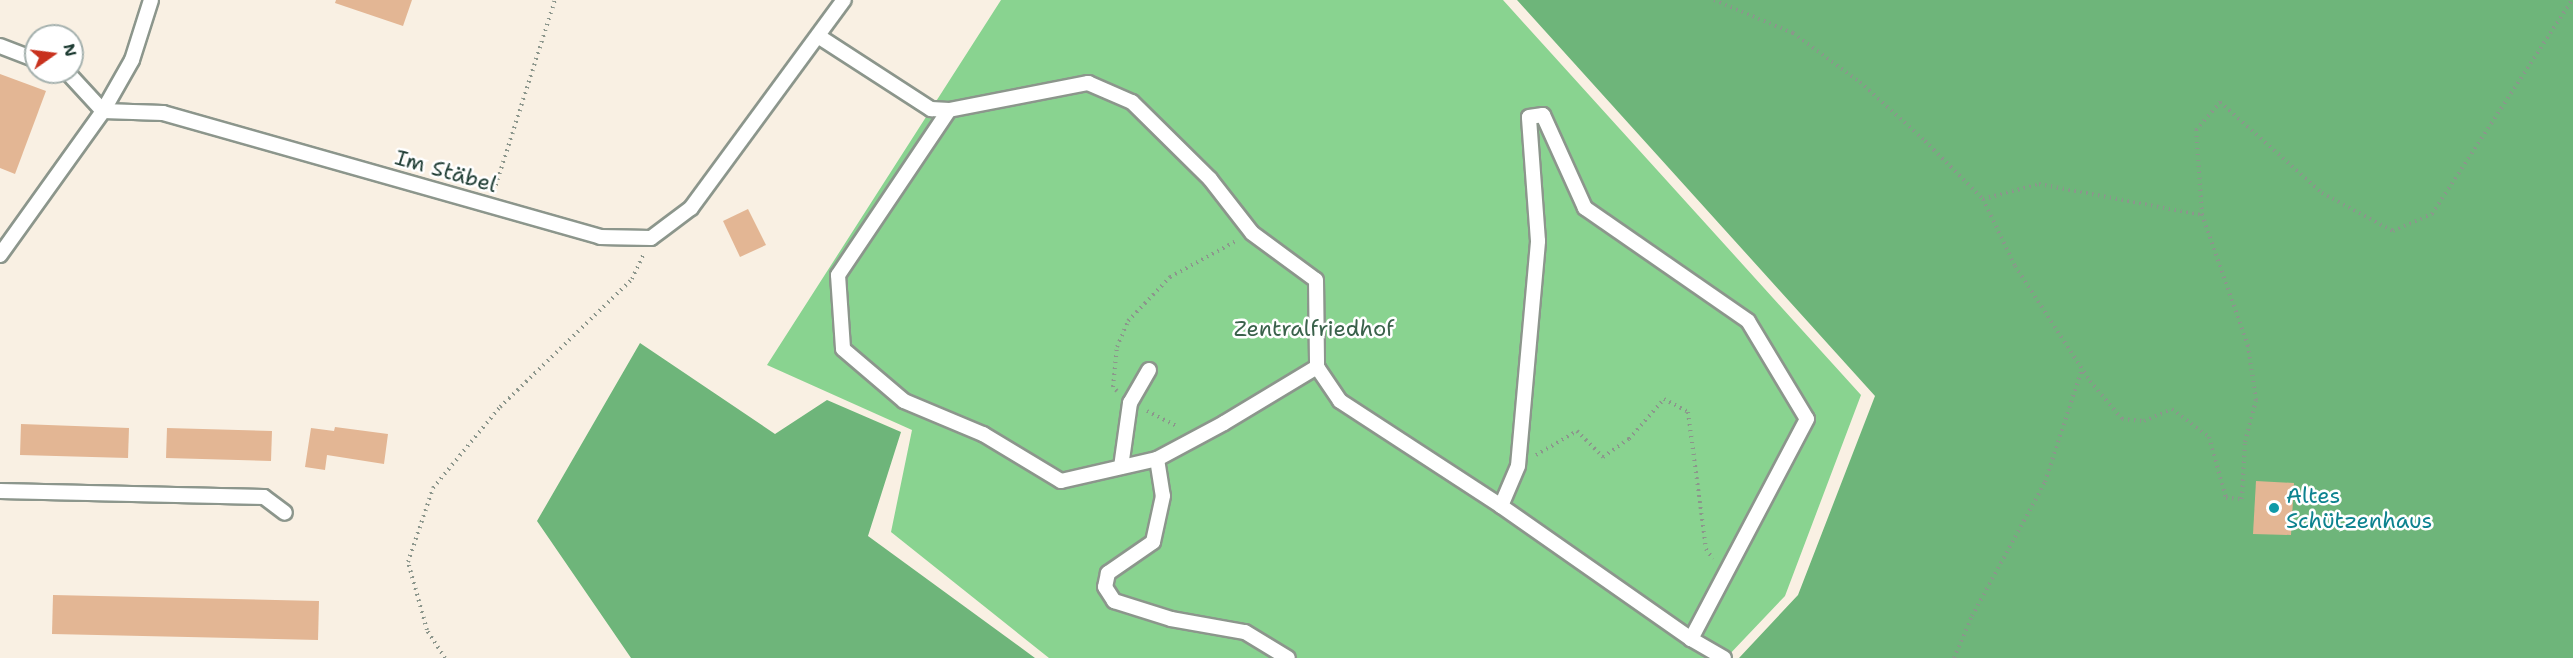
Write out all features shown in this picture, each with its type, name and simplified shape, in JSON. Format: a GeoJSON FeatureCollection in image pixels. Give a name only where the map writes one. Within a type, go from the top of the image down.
{"type":"FeatureCollection","features":[{"type":"Feature","properties":{"kind":"lane"},"geometry":{"type":"LineString","coordinates":[[0,255],[103,111],[132,60],[151,0]]}},
{"type":"Feature","properties":{"kind":"lane"},"geometry":{"type":"LineString","coordinates":[[651,238],[691,208],[844,0]]}},
{"type":"Feature","properties":{"kind":"lane"},"geometry":{"type":"LineString","coordinates":[[818,36],[931,109],[949,110],[1088,83],[1132,102],[1210,179],[1252,233],[1316,280],[1317,367],[1340,401],[1501,506],[1691,639],[1724,658]]}},
{"type":"Feature","properties":{"kind":"lane"},"geometry":{"type":"LineString","coordinates":[[0,46],[24,55]]}},
{"type":"Feature","properties":{"kind":"lane"},"geometry":{"type":"LineString","coordinates":[[78,84],[103,111]]}},
{"type":"Feature","properties":{"kind":"lane"},"geometry":{"type":"LineString","coordinates":[[949,110],[838,275],[843,349],[904,401],[983,434],[1062,481],[1157,459],[1317,367]]}},
{"type":"Feature","properties":{"kind":"lane","name":"Im Stäbel"},"geometry":{"type":"LineString","coordinates":[[103,111],[163,113],[600,237],[651,238]]}},
{"type":"Feature","properties":{"kind":"lane"},"geometry":{"type":"LineString","coordinates":[[1501,506],[1518,465],[1538,241],[1529,117],[1543,115],[1585,208],[1748,321],[1807,419],[1691,639]]}},
{"type":"Feature","properties":{"kind":"lane"},"geometry":{"type":"LineString","coordinates":[[1120,467],[1130,403],[1149,370]]}},
{"type":"Feature","properties":{"kind":"lane"},"geometry":{"type":"LineString","coordinates":[[1157,459],[1163,496],[1153,542],[1108,573],[1105,587],[1114,601],[1171,619],[1245,632],[1288,658]]}},
{"type":"Feature","properties":{"kind":"lane"},"geometry":{"type":"LineString","coordinates":[[0,491],[264,497],[285,513]]}},
{"type":"Feature","properties":{"kind":"path"},"geometry":{"type":"LineString","coordinates":[[489,204],[555,0]]}},
{"type":"Feature","properties":{"kind":"path"},"geometry":{"type":"LineString","coordinates":[[1714,0],[1793,33],[1860,82],[1983,199],[2015,266],[2082,369],[2122,420],[2144,421],[2172,409],[2210,437],[2226,498],[2242,499],[2245,442],[2256,400],[2250,357],[2202,214],[2196,130],[2220,102],[2322,193],[2393,231],[2432,214],[2572,0]]}},
{"type":"Feature","properties":{"kind":"path"},"geometry":{"type":"LineString","coordinates":[[1983,199],[2039,184],[2202,214]]}},
{"type":"Feature","properties":{"kind":"path"},"geometry":{"type":"LineString","coordinates":[[1198,437],[1122,399],[1113,387],[1117,347],[1128,321],[1170,277],[1252,233]]}},
{"type":"Feature","properties":{"kind":"path"},"geometry":{"type":"LineString","coordinates":[[445,658],[427,630],[408,561],[433,488],[500,407],[632,279],[651,238]]}},
{"type":"Feature","properties":{"kind":"path"},"geometry":{"type":"LineString","coordinates":[[1954,658],[1972,616],[2045,482],[2082,369]]}},
{"type":"Feature","properties":{"kind":"path"},"geometry":{"type":"LineString","coordinates":[[1518,465],[1577,431],[1603,457],[1629,439],[1664,399],[1688,412],[1706,549],[1725,577]]}},
{"type":"Feature","properties":{"kind":"green space","name":"Zentralfriedhof"},"geometry":{"type":"Polygon","coordinates":[[[1001,0],[1503,0],[1861,395],[1785,596],[1726,658],[1049,658],[891,532],[912,430],[767,365],[1001,0]]]}},
{"type":"Feature","properties":{"kind":"green space"},"geometry":{"type":"Polygon","coordinates":[[[1517,0],[2573,0],[2573,658],[1739,658],[1798,595],[1875,396],[1517,0]]]}},
{"type":"Feature","properties":{"kind":"green space"},"geometry":{"type":"Polygon","coordinates":[[[640,343],[775,434],[827,400],[901,432],[868,536],[1035,658],[631,658],[537,521],[640,343]]]}},
{"type":"Feature","properties":{"kind":"building"},"geometry":{"type":"Polygon","coordinates":[[[336,0],[412,0],[403,26],[335,3],[336,0]]]}},
{"type":"Feature","properties":{"kind":"building"},"geometry":{"type":"Polygon","coordinates":[[[0,74],[46,91],[15,174],[0,168],[0,74]]]}},
{"type":"Feature","properties":{"kind":"building"},"geometry":{"type":"Polygon","coordinates":[[[748,209],[766,245],[740,257],[723,221],[748,209]]]}},
{"type":"Feature","properties":{"kind":"building"},"geometry":{"type":"Polygon","coordinates":[[[21,424],[129,428],[128,458],[20,455],[21,424]]]}},
{"type":"Feature","properties":{"kind":"building"},"geometry":{"type":"Polygon","coordinates":[[[335,427],[388,434],[384,464],[327,455],[325,470],[305,467],[311,428],[334,431],[335,427]]]}},
{"type":"Feature","properties":{"kind":"building"},"geometry":{"type":"Polygon","coordinates":[[[167,428],[272,431],[271,461],[166,458],[167,428]]]}},
{"type":"Feature","properties":{"kind":"building","name":"Altes Schützenhaus"},"geometry":{"type":"Polygon","coordinates":[[[2256,481],[2294,483],[2291,535],[2253,534],[2256,481]]]}},
{"type":"Feature","properties":{"kind":"building"},"geometry":{"type":"Polygon","coordinates":[[[53,595],[319,601],[318,640],[52,634],[53,595]]]}},
{"type":"Feature","properties":{"kind":"place","name":"Altes Schützenhaus"},"geometry":{"type":"Point","coordinates":[2274,508]}}]}
